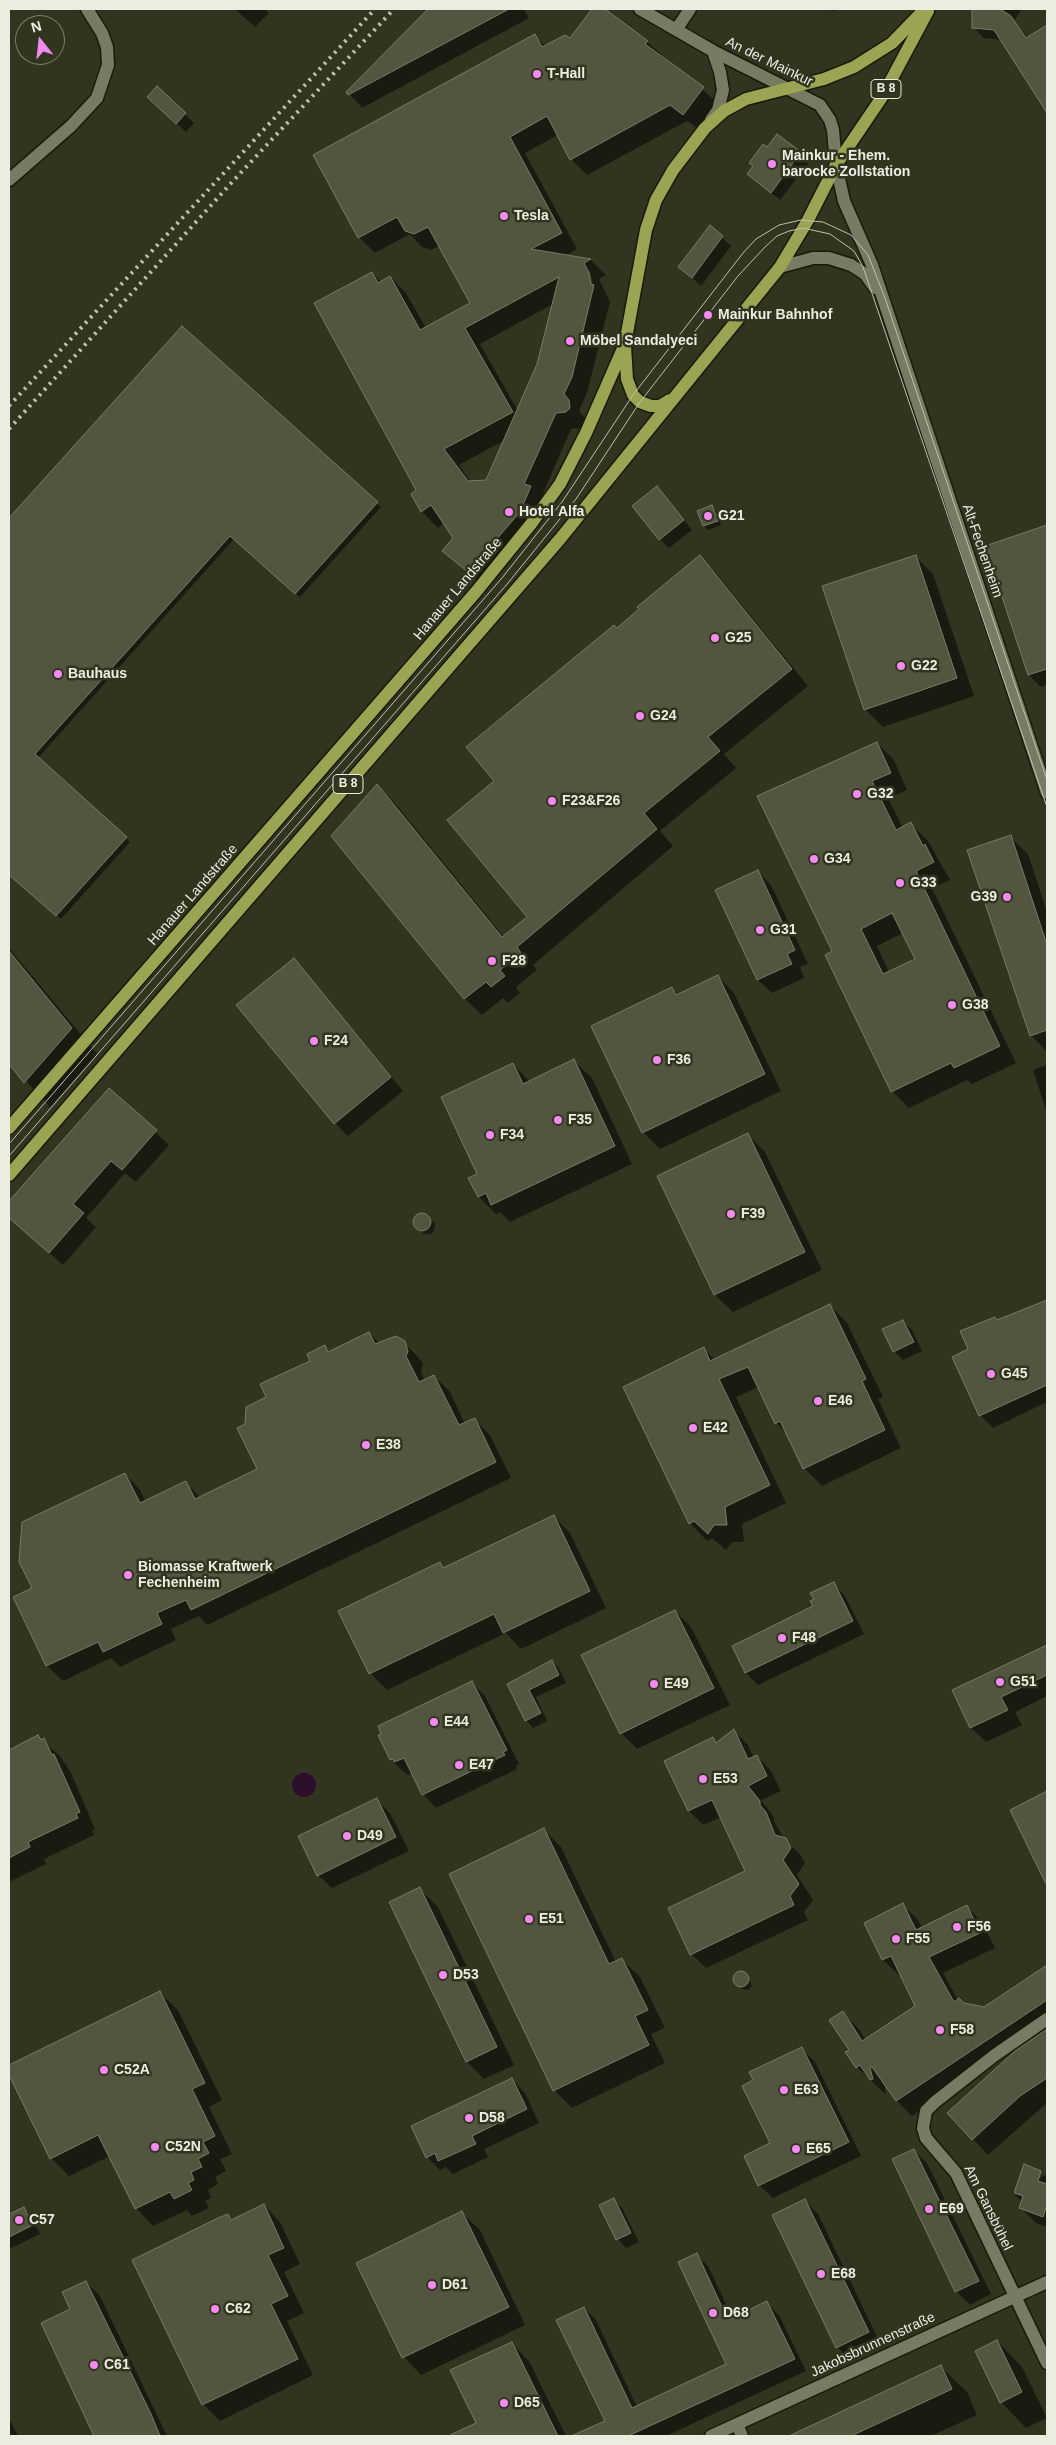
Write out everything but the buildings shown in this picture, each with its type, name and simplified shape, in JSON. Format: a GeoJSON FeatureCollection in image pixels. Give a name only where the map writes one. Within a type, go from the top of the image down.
{"type":"FeatureCollection","features":[{"type":"Feature","properties":{"kind":"main road","name":"Hanauer Landstraße"},"geometry":{"type":"LineString","coordinates":[[9,1128],[357,731],[475,593],[531,524],[560,484],[586,434],[625,344],[646,230],[656,200],[673,170],[711,120],[746,99],[845,72],[877,55],[892,43],[925,9]]}},
{"type":"Feature","properties":{"kind":"main road","name":"B 8"},"geometry":{"type":"LineString","coordinates":[[9,1175],[554,546],[780,267],[808,220],[836,165],[882,98],[929,9]]}},
{"type":"Feature","properties":{"kind":"main road"},"geometry":{"type":"LineString","coordinates":[[625,344],[627,379],[636,398],[651,406],[660,406],[681,389]]}},
{"type":"Feature","properties":{"kind":"street"},"geometry":{"type":"LineString","coordinates":[[9,180],[71,126],[97,98],[108,66],[107,47],[102,33],[87,9]]}},
{"type":"Feature","properties":{"kind":"street"},"geometry":{"type":"LineString","coordinates":[[640,9],[713,51]]}},
{"type":"Feature","properties":{"kind":"street"},"geometry":{"type":"LineString","coordinates":[[676,30],[690,9]]}},
{"type":"Feature","properties":{"kind":"street","name":"An der Mainkur"},"geometry":{"type":"LineString","coordinates":[[713,51],[758,75],[791,88],[816,102],[826,113],[833,130],[836,165]]}},
{"type":"Feature","properties":{"kind":"street","name":"An der Mainkur"},"geometry":{"type":"LineString","coordinates":[[711,120],[718,110],[723,90],[713,51]]}},
{"type":"Feature","properties":{"kind":"street","name":"Alt-Fechenheim"},"geometry":{"type":"LineString","coordinates":[[836,165],[844,201],[872,265],[888,319],[1047,793]]}},
{"type":"Feature","properties":{"kind":"street","name":"Alt-Fechenheim"},"geometry":{"type":"LineString","coordinates":[[780,267],[820,258],[829,258],[851,265],[870,280],[888,319]]}},
{"type":"Feature","properties":{"kind":"street","name":"Am Gansbühel"},"geometry":{"type":"LineString","coordinates":[[1047,2020],[994,2055],[926,2111],[923,2128],[926,2138],[956,2173],[1014,2297],[1042,2340],[1047,2363]]}},
{"type":"Feature","properties":{"kind":"street","name":"Jakobsbrunnenstraße"},"geometry":{"type":"LineString","coordinates":[[711,2436],[1047,2282]]}},
{"type":"Feature","properties":{"kind":"street"},"geometry":{"type":"LineString","coordinates":[[737,2424],[742,2436]]}},
{"type":"Feature","properties":{"kind":"shaded area"},"geometry":{"type":"Polygon","coordinates":[[[304,1773],[312,1777],[316,1785],[312,1793],[304,1797],[296,1793],[292,1785],[296,1777],[304,1773]]]}},
{"type":"Feature","properties":{"kind":"tram line"},"geometry":{"type":"LineString","coordinates":[[9,1144],[502,578],[562,502],[633,395],[743,253],[756,239],[779,225],[801,220],[823,222],[851,235],[868,255],[885,298],[1047,780]]}},
{"type":"Feature","properties":{"kind":"tram line"},"geometry":{"type":"LineString","coordinates":[[9,1156],[508,583],[576,499],[640,402],[738,276],[777,236],[789,231],[803,228],[830,234],[854,251],[863,267],[1047,807]]}},
{"type":"Feature","properties":{"kind":"railway"},"geometry":{"type":"LineString","coordinates":[[9,406],[375,9]]}},
{"type":"Feature","properties":{"kind":"railway"},"geometry":{"type":"LineString","coordinates":[[9,429],[233,181],[394,9]]}},
{"type":"Feature","properties":{"kind":"place","name":"T-Hall"},"geometry":{"type":"Point","coordinates":[537,74]}},
{"type":"Feature","properties":{"kind":"place","name":"Mainkur - Ehem. barocke Zollstation"},"geometry":{"type":"Point","coordinates":[772,164]}},
{"type":"Feature","properties":{"kind":"place","name":"Tesla"},"geometry":{"type":"Point","coordinates":[504,216]}},
{"type":"Feature","properties":{"kind":"place","name":"Mainkur Bahnhof"},"geometry":{"type":"Point","coordinates":[708,315]}},
{"type":"Feature","properties":{"kind":"place","name":"Möbel Sandalyeci"},"geometry":{"type":"Point","coordinates":[570,341]}},
{"type":"Feature","properties":{"kind":"place","name":"Hotel Alfa"},"geometry":{"type":"Point","coordinates":[509,512]}},
{"type":"Feature","properties":{"kind":"place","name":"G21"},"geometry":{"type":"Point","coordinates":[708,516]}},
{"type":"Feature","properties":{"kind":"place","name":"G25"},"geometry":{"type":"Point","coordinates":[715,638]}},
{"type":"Feature","properties":{"kind":"place","name":"G22"},"geometry":{"type":"Point","coordinates":[901,666]}},
{"type":"Feature","properties":{"kind":"place","name":"Bauhaus"},"geometry":{"type":"Point","coordinates":[58,674]}},
{"type":"Feature","properties":{"kind":"place","name":"G24"},"geometry":{"type":"Point","coordinates":[640,716]}},
{"type":"Feature","properties":{"kind":"place","name":"G32"},"geometry":{"type":"Point","coordinates":[857,794]}},
{"type":"Feature","properties":{"kind":"place","name":"F23&F26"},"geometry":{"type":"Point","coordinates":[552,801]}},
{"type":"Feature","properties":{"kind":"place","name":"G34"},"geometry":{"type":"Point","coordinates":[814,859]}},
{"type":"Feature","properties":{"kind":"place","name":"G33"},"geometry":{"type":"Point","coordinates":[900,883]}},
{"type":"Feature","properties":{"kind":"place","name":"G39"},"geometry":{"type":"Point","coordinates":[1007,897]}},
{"type":"Feature","properties":{"kind":"place","name":"G31"},"geometry":{"type":"Point","coordinates":[760,930]}},
{"type":"Feature","properties":{"kind":"place","name":"F28"},"geometry":{"type":"Point","coordinates":[492,961]}},
{"type":"Feature","properties":{"kind":"place","name":"G38"},"geometry":{"type":"Point","coordinates":[952,1005]}},
{"type":"Feature","properties":{"kind":"place","name":"F24"},"geometry":{"type":"Point","coordinates":[314,1041]}},
{"type":"Feature","properties":{"kind":"place","name":"F36"},"geometry":{"type":"Point","coordinates":[657,1060]}},
{"type":"Feature","properties":{"kind":"place","name":"F35"},"geometry":{"type":"Point","coordinates":[558,1120]}},
{"type":"Feature","properties":{"kind":"place","name":"F34"},"geometry":{"type":"Point","coordinates":[490,1135]}},
{"type":"Feature","properties":{"kind":"place","name":"F39"},"geometry":{"type":"Point","coordinates":[731,1214]}},
{"type":"Feature","properties":{"kind":"place","name":"G45"},"geometry":{"type":"Point","coordinates":[991,1374]}},
{"type":"Feature","properties":{"kind":"place","name":"E46"},"geometry":{"type":"Point","coordinates":[818,1401]}},
{"type":"Feature","properties":{"kind":"place","name":"E42"},"geometry":{"type":"Point","coordinates":[693,1428]}},
{"type":"Feature","properties":{"kind":"place","name":"E38"},"geometry":{"type":"Point","coordinates":[366,1445]}},
{"type":"Feature","properties":{"kind":"place","name":"Biomasse Kraftwerk Fechenheim"},"geometry":{"type":"Point","coordinates":[128,1575]}},
{"type":"Feature","properties":{"kind":"place","name":"F48"},"geometry":{"type":"Point","coordinates":[782,1638]}},
{"type":"Feature","properties":{"kind":"place","name":"G51"},"geometry":{"type":"Point","coordinates":[1000,1682]}},
{"type":"Feature","properties":{"kind":"place","name":"E49"},"geometry":{"type":"Point","coordinates":[654,1684]}},
{"type":"Feature","properties":{"kind":"place","name":"E44"},"geometry":{"type":"Point","coordinates":[434,1722]}},
{"type":"Feature","properties":{"kind":"place","name":"E47"},"geometry":{"type":"Point","coordinates":[459,1765]}},
{"type":"Feature","properties":{"kind":"place","name":"E53"},"geometry":{"type":"Point","coordinates":[703,1779]}},
{"type":"Feature","properties":{"kind":"place","name":"D49"},"geometry":{"type":"Point","coordinates":[347,1836]}},
{"type":"Feature","properties":{"kind":"place","name":"E51"},"geometry":{"type":"Point","coordinates":[529,1919]}},
{"type":"Feature","properties":{"kind":"place","name":"F56"},"geometry":{"type":"Point","coordinates":[957,1927]}},
{"type":"Feature","properties":{"kind":"place","name":"F55"},"geometry":{"type":"Point","coordinates":[896,1939]}},
{"type":"Feature","properties":{"kind":"place","name":"D53"},"geometry":{"type":"Point","coordinates":[443,1975]}},
{"type":"Feature","properties":{"kind":"place","name":"F58"},"geometry":{"type":"Point","coordinates":[940,2030]}},
{"type":"Feature","properties":{"kind":"place","name":"C52A"},"geometry":{"type":"Point","coordinates":[104,2070]}},
{"type":"Feature","properties":{"kind":"place","name":"E63"},"geometry":{"type":"Point","coordinates":[784,2090]}},
{"type":"Feature","properties":{"kind":"place","name":"D58"},"geometry":{"type":"Point","coordinates":[469,2118]}},
{"type":"Feature","properties":{"kind":"place","name":"C52N"},"geometry":{"type":"Point","coordinates":[155,2147]}},
{"type":"Feature","properties":{"kind":"place","name":"E65"},"geometry":{"type":"Point","coordinates":[796,2149]}},
{"type":"Feature","properties":{"kind":"place","name":"E69"},"geometry":{"type":"Point","coordinates":[929,2209]}},
{"type":"Feature","properties":{"kind":"place","name":"C57"},"geometry":{"type":"Point","coordinates":[19,2220]}},
{"type":"Feature","properties":{"kind":"place","name":"E68"},"geometry":{"type":"Point","coordinates":[821,2274]}},
{"type":"Feature","properties":{"kind":"place","name":"D61"},"geometry":{"type":"Point","coordinates":[432,2285]}},
{"type":"Feature","properties":{"kind":"place","name":"C62"},"geometry":{"type":"Point","coordinates":[215,2309]}},
{"type":"Feature","properties":{"kind":"place","name":"D68"},"geometry":{"type":"Point","coordinates":[713,2313]}},
{"type":"Feature","properties":{"kind":"place","name":"C61"},"geometry":{"type":"Point","coordinates":[94,2365]}},
{"type":"Feature","properties":{"kind":"place","name":"D65"},"geometry":{"type":"Point","coordinates":[504,2403]}}]}
